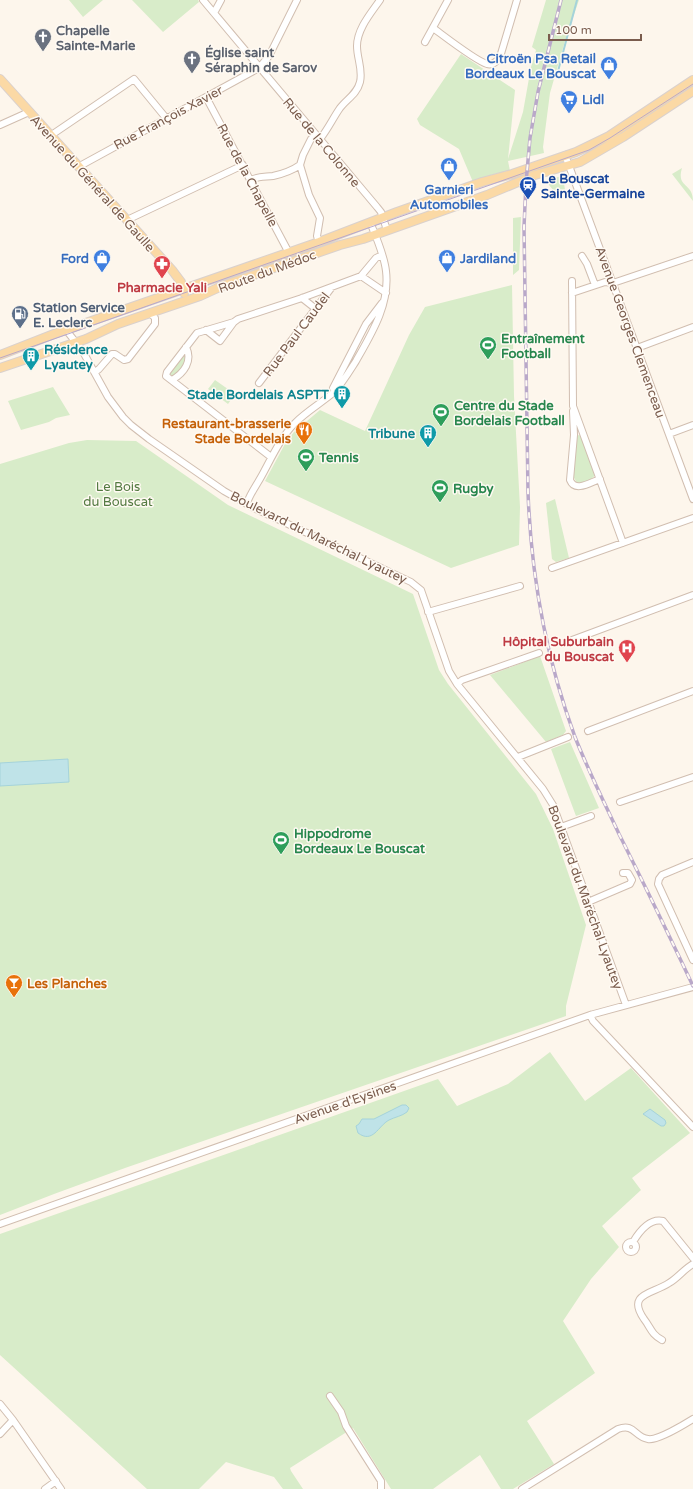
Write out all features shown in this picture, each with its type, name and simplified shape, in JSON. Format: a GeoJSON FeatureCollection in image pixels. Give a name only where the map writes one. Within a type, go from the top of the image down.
{"type":"FeatureCollection","features":[{"type":"Feature","properties":{"kind":"main road","name":"Avenue du Général de Gaulle"},"geometry":{"type":"LineString","coordinates":[[0,79],[177,276],[187,300]]}},
{"type":"Feature","properties":{"kind":"main road","name":"Route du Médoc"},"geometry":{"type":"LineString","coordinates":[[0,355],[183,288],[219,278],[289,253],[383,217],[588,147],[609,136],[693,80]]}},
{"type":"Feature","properties":{"kind":"main road","name":"Route du Médoc"},"geometry":{"type":"LineString","coordinates":[[0,368],[76,342],[118,324],[200,296],[222,286],[487,196],[535,175],[569,166],[593,156],[693,91]]}},
{"type":"Feature","properties":{"kind":"street","name":"Rue de la Colonne"},"geometry":{"type":"LineString","coordinates":[[203,0],[377,207],[383,217],[387,230]]}},
{"type":"Feature","properties":{"kind":"street"},"geometry":{"type":"LineString","coordinates":[[214,13],[221,0]]}},
{"type":"Feature","properties":{"kind":"street"},"geometry":{"type":"LineString","coordinates":[[259,68],[269,56],[297,0]]}},
{"type":"Feature","properties":{"kind":"street"},"geometry":{"type":"LineString","coordinates":[[251,180],[256,177],[274,176],[294,169],[300,164],[311,139],[318,137],[329,128],[341,108],[353,97],[360,82],[362,69],[357,46],[358,38],[363,25],[380,0]]}},
{"type":"Feature","properties":{"kind":"street"},"geometry":{"type":"LineString","coordinates":[[425,42],[448,0]]}},
{"type":"Feature","properties":{"kind":"street"},"geometry":{"type":"LineString","coordinates":[[433,28],[475,57],[488,64],[492,64],[497,62],[500,57],[517,0]]}},
{"type":"Feature","properties":{"kind":"street","name":"Rue François Xavier"},"geometry":{"type":"LineString","coordinates":[[78,167],[259,68]]}},
{"type":"Feature","properties":{"kind":"street"},"geometry":{"type":"LineString","coordinates":[[50,136],[134,79],[166,118]]}},
{"type":"Feature","properties":{"kind":"street","name":"Rue de la Chapelle"},"geometry":{"type":"LineString","coordinates":[[206,97],[289,253]]}},
{"type":"Feature","properties":{"kind":"street"},"geometry":{"type":"LineString","coordinates":[[0,125],[29,112]]}},
{"type":"Feature","properties":{"kind":"street","name":"Avenue Georges Clemenceau"},"geometry":{"type":"LineString","coordinates":[[565,155],[693,499]]}},
{"type":"Feature","properties":{"kind":"street"},"geometry":{"type":"LineString","coordinates":[[300,164],[309,195],[320,218],[317,236],[319,242]]}},
{"type":"Feature","properties":{"kind":"street"},"geometry":{"type":"LineString","coordinates":[[127,220],[243,165]]}},
{"type":"Feature","properties":{"kind":"street"},"geometry":{"type":"LineString","coordinates":[[246,503],[272,457],[294,423],[332,393],[339,385],[356,361],[378,319],[386,293],[386,269],[370,222]]}},
{"type":"Feature","properties":{"kind":"street"},"geometry":{"type":"LineString","coordinates":[[272,457],[166,374],[197,333],[234,322],[238,319],[302,298],[361,276],[376,258],[382,255]]}},
{"type":"Feature","properties":{"kind":"street"},"geometry":{"type":"LineString","coordinates":[[582,256],[587,264],[595,285]]}},
{"type":"Feature","properties":{"kind":"street"},"geometry":{"type":"LineString","coordinates":[[572,293],[604,282],[613,283],[693,256]]}},
{"type":"Feature","properties":{"kind":"street"},"geometry":{"type":"LineString","coordinates":[[361,276],[386,293]]}},
{"type":"Feature","properties":{"kind":"street"},"geometry":{"type":"LineString","coordinates":[[572,281],[574,435],[570,480],[574,487],[578,487],[600,479]]}},
{"type":"Feature","properties":{"kind":"street","name":"Rue Paul Caudel"},"geometry":{"type":"LineString","coordinates":[[259,383],[332,286]]}},
{"type":"Feature","properties":{"kind":"street"},"geometry":{"type":"LineString","coordinates":[[302,298],[316,309]]}},
{"type":"Feature","properties":{"kind":"street"},"geometry":{"type":"LineString","coordinates":[[327,396],[333,388],[371,316],[383,301]]}},
{"type":"Feature","properties":{"kind":"street"},"geometry":{"type":"LineString","coordinates":[[94,372],[99,369],[112,354],[115,354],[124,360],[128,359],[155,324],[155,318],[150,313]]}},
{"type":"Feature","properties":{"kind":"street"},"geometry":{"type":"LineString","coordinates":[[371,316],[378,319]]}},
{"type":"Feature","properties":{"kind":"street"},"geometry":{"type":"LineString","coordinates":[[206,330],[220,341],[234,322]]}},
{"type":"Feature","properties":{"kind":"street"},"geometry":{"type":"LineString","coordinates":[[637,348],[693,327]]}},
{"type":"Feature","properties":{"kind":"street","name":"Boulevard du Maréchal Lyautey"},"geometry":{"type":"LineString","coordinates":[[66,330],[76,342],[108,397],[131,425],[224,491],[411,582],[421,590],[449,671],[457,684],[518,757],[548,797],[561,827],[626,1005]]}},
{"type":"Feature","properties":{"kind":"street"},"geometry":{"type":"LineString","coordinates":[[172,380],[186,367],[189,359],[186,347]]}},
{"type":"Feature","properties":{"kind":"street"},"geometry":{"type":"LineString","coordinates":[[349,358],[356,361]]}},
{"type":"Feature","properties":{"kind":"street"},"geometry":{"type":"LineString","coordinates":[[573,406],[623,543]]}},
{"type":"Feature","properties":{"kind":"street"},"geometry":{"type":"LineString","coordinates":[[669,434],[693,425]]}},
{"type":"Feature","properties":{"kind":"street"},"geometry":{"type":"LineString","coordinates":[[552,568],[693,518]]}},
{"type":"Feature","properties":{"kind":"street"},"geometry":{"type":"LineString","coordinates":[[428,612],[520,586]]}},
{"type":"Feature","properties":{"kind":"street"},"geometry":{"type":"LineString","coordinates":[[564,643],[693,594]]}},
{"type":"Feature","properties":{"kind":"street"},"geometry":{"type":"LineString","coordinates":[[457,684],[462,680],[539,653]]}},
{"type":"Feature","properties":{"kind":"street"},"geometry":{"type":"LineString","coordinates":[[588,731],[693,692]]}},
{"type":"Feature","properties":{"kind":"street"},"geometry":{"type":"LineString","coordinates":[[518,757],[568,737]]}},
{"type":"Feature","properties":{"kind":"street"},"geometry":{"type":"LineString","coordinates":[[620,802],[693,776]]}},
{"type":"Feature","properties":{"kind":"street"},"geometry":{"type":"LineString","coordinates":[[561,827],[591,816]]}},
{"type":"Feature","properties":{"kind":"street"},"geometry":{"type":"LineString","coordinates":[[693,862],[662,875],[658,884],[693,960]]}},
{"type":"Feature","properties":{"kind":"street"},"geometry":{"type":"LineString","coordinates":[[588,902],[630,884],[632,880],[628,873],[623,872]]}},
{"type":"Feature","properties":{"kind":"street","name":"Avenue d'Eysines"},"geometry":{"type":"LineString","coordinates":[[0,1224],[590,1015],[665,996],[693,987]]}},
{"type":"Feature","properties":{"kind":"street"},"geometry":{"type":"LineString","coordinates":[[590,1015],[593,1021],[693,1127]]}},
{"type":"Feature","properties":{"kind":"street"},"geometry":{"type":"LineString","coordinates":[[633,1242],[639,1233],[653,1221],[658,1220],[663,1222],[693,1258]]}},
{"type":"Feature","properties":{"kind":"street"},"geometry":{"type":"LineString","coordinates":[[662,1340],[654,1335],[648,1327],[638,1311],[637,1304],[639,1300],[649,1292],[669,1283],[693,1264]]}},
{"type":"Feature","properties":{"kind":"street"},"geometry":{"type":"LineString","coordinates":[[330,1396],[341,1412],[346,1426],[381,1481],[381,1489]]}},
{"type":"Feature","properties":{"kind":"street"},"geometry":{"type":"LineString","coordinates":[[0,1404],[13,1420],[61,1489]]}},
{"type":"Feature","properties":{"kind":"street"},"geometry":{"type":"LineString","coordinates":[[522,1489],[618,1429],[629,1427],[647,1439],[651,1439],[676,1429],[693,1419]]}},
{"type":"Feature","properties":{"kind":"street"},"geometry":{"type":"LineString","coordinates":[[0,1434],[13,1420]]}},
{"type":"Feature","properties":{"kind":"street"},"geometry":{"type":"LineString","coordinates":[[45,1489],[56,1481]]}},
{"type":"Feature","properties":{"kind":"green space"},"geometry":{"type":"Polygon","coordinates":[[[69,0],[103,0],[83,17],[69,0]]]}},
{"type":"Feature","properties":{"kind":"green space"},"geometry":{"type":"Polygon","coordinates":[[[132,0],[198,0],[199,2],[163,32],[132,0]]]}},
{"type":"Feature","properties":{"kind":"green space"},"geometry":{"type":"Polygon","coordinates":[[[546,0],[579,0],[550,93],[543,147],[544,153],[508,161],[510,171],[494,174],[473,182],[459,149],[420,125],[417,119],[461,54],[515,90],[508,159],[523,112],[531,67],[536,50],[532,47],[546,0]]]}},
{"type":"Feature","properties":{"kind":"green space"},"geometry":{"type":"Polygon","coordinates":[[[682,168],[681,179],[690,191],[693,201],[672,174],[682,168]]]}},
{"type":"Feature","properties":{"kind":"green space"},"geometry":{"type":"Polygon","coordinates":[[[563,176],[565,190],[561,192],[554,191],[549,185],[548,179],[563,176]]]}},
{"type":"Feature","properties":{"kind":"green space"},"geometry":{"type":"Polygon","coordinates":[[[521,217],[519,270],[513,275],[513,218],[521,217]]]}},
{"type":"Feature","properties":{"kind":"green space","name":"Centre du Stade Bordelais Football"},"geometry":{"type":"Polygon","coordinates":[[[512,285],[514,396],[520,507],[519,545],[451,568],[265,481],[286,442],[294,432],[320,410],[365,431],[409,335],[425,307],[512,285]]]}},
{"type":"Feature","properties":{"kind":"green space"},"geometry":{"type":"Polygon","coordinates":[[[184,354],[184,365],[178,373],[171,377],[169,374],[184,354]]]}},
{"type":"Feature","properties":{"kind":"green space"},"geometry":{"type":"Polygon","coordinates":[[[215,380],[235,394],[228,404],[208,389],[215,380]]]}},
{"type":"Feature","properties":{"kind":"green space"},"geometry":{"type":"Polygon","coordinates":[[[53,387],[70,415],[56,418],[49,422],[21,430],[8,401],[53,387]]]}},
{"type":"Feature","properties":{"kind":"green space"},"geometry":{"type":"Polygon","coordinates":[[[576,436],[581,436],[595,475],[588,481],[577,483],[573,476],[575,440],[576,436]]]}},
{"type":"Feature","properties":{"kind":"green space","name":"Hippodrome Bordeaux Le Bouscat"},"geometry":{"type":"Polygon","coordinates":[[[87,440],[136,441],[228,505],[413,594],[439,670],[448,684],[536,794],[553,829],[586,925],[566,1006],[566,1016],[125,1168],[0,1215],[0,464],[69,443],[87,440]]]}},
{"type":"Feature","properties":{"kind":"green space"},"geometry":{"type":"Polygon","coordinates":[[[555,499],[569,558],[556,562],[552,559],[546,503],[555,499]]]}},
{"type":"Feature","properties":{"kind":"green space"},"geometry":{"type":"Polygon","coordinates":[[[540,656],[566,731],[563,735],[546,742],[490,675],[540,656]]]}},
{"type":"Feature","properties":{"kind":"green space"},"geometry":{"type":"Polygon","coordinates":[[[570,742],[599,808],[576,816],[551,749],[570,742]]]}},
{"type":"Feature","properties":{"kind":"green space"},"geometry":{"type":"Polygon","coordinates":[[[550,1052],[585,1101],[631,1068],[690,1133],[632,1178],[641,1190],[602,1226],[619,1247],[591,1279],[563,1321],[595,1373],[527,1421],[554,1464],[513,1489],[501,1489],[480,1455],[433,1489],[391,1489],[353,1428],[290,1468],[303,1489],[283,1489],[274,1477],[226,1462],[199,1489],[147,1489],[0,1355],[0,1234],[438,1079],[457,1106],[508,1084],[550,1052]]]}},
{"type":"Feature","properties":{"kind":"water"},"geometry":{"type":"Polygon","coordinates":[[[68,759],[69,782],[0,786],[0,763],[68,759]]]}},
{"type":"Feature","properties":{"kind":"water"},"geometry":{"type":"Polygon","coordinates":[[[402,1105],[406,1105],[409,1108],[407,1112],[389,1120],[372,1135],[363,1136],[358,1133],[356,1126],[362,1119],[374,1119],[402,1105]]]}},
{"type":"Feature","properties":{"kind":"water"},"geometry":{"type":"Polygon","coordinates":[[[650,1109],[665,1120],[666,1123],[664,1126],[661,1126],[643,1114],[650,1109]]]}},
{"type":"Feature","properties":{"kind":"waterway"},"geometry":{"type":"LineString","coordinates":[[557,75],[577,0]]}},
{"type":"Feature","properties":{"kind":"tram line"},"geometry":{"type":"LineString","coordinates":[[0,358],[589,150],[693,84]]}},
{"type":"Feature","properties":{"kind":"railway"},"geometry":{"type":"LineString","coordinates":[[561,0],[538,92],[530,138],[524,227],[528,492],[537,586],[548,647],[575,737],[585,762],[619,834],[693,986]]}},
{"type":"Feature","properties":{"kind":"place","name":"Chapelle Sainte-Marie"},"geometry":{"type":"Point","coordinates":[43,52]}},
{"type":"Feature","properties":{"kind":"place","name":"Église saint Séraphin de Sarov"},"geometry":{"type":"Point","coordinates":[192,74]}},
{"type":"Feature","properties":{"kind":"place","name":"Citroën Psa Retail Bordeaux Le Bouscat"},"geometry":{"type":"Point","coordinates":[609,80]}},
{"type":"Feature","properties":{"kind":"place","name":"Lidl"},"geometry":{"type":"Point","coordinates":[569,114]}},
{"type":"Feature","properties":{"kind":"place","name":"Garnieri Automobiles"},"geometry":{"type":"Point","coordinates":[449,181]}},
{"type":"Feature","properties":{"kind":"place","name":"Le Bouscat Sainte-Germaine"},"geometry":{"type":"Point","coordinates":[528,200]}},
{"type":"Feature","properties":{"kind":"place","name":"Ford"},"geometry":{"type":"Point","coordinates":[102,273]}},
{"type":"Feature","properties":{"kind":"place","name":"Jardiland"},"geometry":{"type":"Point","coordinates":[447,273]}},
{"type":"Feature","properties":{"kind":"place","name":"Pharmacie Yali"},"geometry":{"type":"Point","coordinates":[162,279]}},
{"type":"Feature","properties":{"kind":"place","name":"Station Service E. Leclerc"},"geometry":{"type":"Point","coordinates":[20,329]}},
{"type":"Feature","properties":{"kind":"place","name":"Entraînement Football"},"geometry":{"type":"Point","coordinates":[488,360]}},
{"type":"Feature","properties":{"kind":"place","name":"Résidence Lyautey"},"geometry":{"type":"Point","coordinates":[31,371]}},
{"type":"Feature","properties":{"kind":"place","name":"Stade Bordelais ASPTT"},"geometry":{"type":"Point","coordinates":[342,409]}},
{"type":"Feature","properties":{"kind":"place","name":"Centre du Stade Bordelais Football"},"geometry":{"type":"Point","coordinates":[441,427]}},
{"type":"Feature","properties":{"kind":"place","name":"Restaurant-brasserie Stade Bordelais"},"geometry":{"type":"Point","coordinates":[304,445]}},
{"type":"Feature","properties":{"kind":"place","name":"Tribune"},"geometry":{"type":"Point","coordinates":[428,448]}},
{"type":"Feature","properties":{"kind":"place","name":"Tennis"},"geometry":{"type":"Point","coordinates":[306,472]}},
{"type":"Feature","properties":{"kind":"place","name":"Rugby"},"geometry":{"type":"Point","coordinates":[440,503]}},
{"type":"Feature","properties":{"kind":"place","name":"Hôpital Suburbain du Bouscat"},"geometry":{"type":"Point","coordinates":[627,663]}},
{"type":"Feature","properties":{"kind":"place","name":"Hippodrome Bordeaux Le Bouscat"},"geometry":{"type":"Point","coordinates":[281,855]}},
{"type":"Feature","properties":{"kind":"place","name":"Les Planches"},"geometry":{"type":"Point","coordinates":[14,998]}},
{"type":"Feature","properties":{"kind":"park label","name":"Le Bois du Bouscat"},"geometry":{"type":"Point","coordinates":[118,494]}}]}
